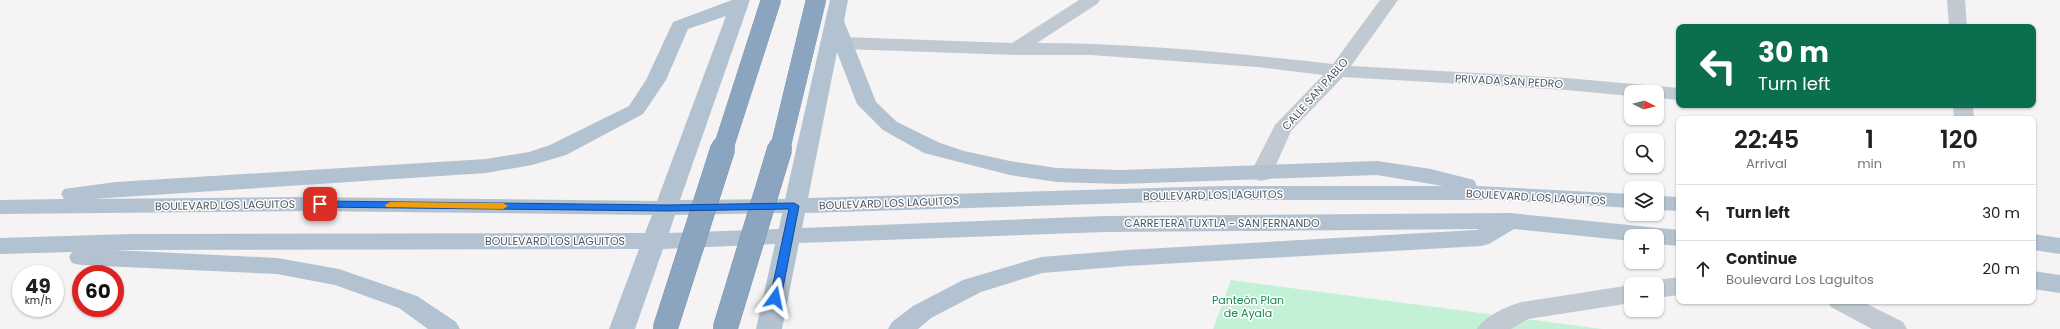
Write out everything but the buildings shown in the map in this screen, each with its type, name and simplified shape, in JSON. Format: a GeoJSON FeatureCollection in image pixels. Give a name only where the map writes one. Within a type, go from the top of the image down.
{"type":"FeatureCollection","features":[{"type":"Feature","properties":{"kind":"highway"},"geometry":{"type":"LineString","coordinates":[[666,329],[771,0]]}},
{"type":"Feature","properties":{"kind":"highway"},"geometry":{"type":"LineString","coordinates":[[725,329],[781,146],[816,0]]}},
{"type":"Feature","properties":{"kind":"main road"},"geometry":{"type":"LineString","coordinates":[[8,207],[59,195],[116,189],[478,167],[532,158],[558,150],[585,138],[636,110],[656,80],[680,26],[740,3]]}},
{"type":"Feature","properties":{"kind":"main road"},"geometry":{"type":"LineString","coordinates":[[622,329],[740,3]]}},
{"type":"Feature","properties":{"kind":"main road"},"geometry":{"type":"LineString","coordinates":[[836,10],[843,43],[867,104],[890,126],[932,148],[951,154],[1010,168],[1057,175],[1120,177],[1261,174],[1377,168],[1431,176],[1500,193]]}},
{"type":"Feature","properties":{"kind":"main road"},"geometry":{"type":"LineString","coordinates":[[769,329],[836,10]]}},
{"type":"Feature","properties":{"kind":"main road","name":"BOULEVARD LOS LAGUITOS"},"geometry":{"type":"LineString","coordinates":[[8,207],[304,204],[667,208],[794,206],[1223,193],[1500,193],[1624,201]]}},
{"type":"Feature","properties":{"kind":"main road"},"geometry":{"type":"LineString","coordinates":[[1664,203],[1676,204]]}},
{"type":"Feature","properties":{"kind":"main road"},"geometry":{"type":"LineString","coordinates":[[901,329],[922,312],[972,286],[1041,265],[1127,258],[1481,238],[1510,221]]}},
{"type":"Feature","properties":{"kind":"main road","name":"CARRETERA TUXTLA - SAN FERNANDO"},"geometry":{"type":"LineString","coordinates":[[654,241],[1105,224],[1510,221],[1624,233]]}},
{"type":"Feature","properties":{"kind":"main road","name":"CARRETERA TUXTLA - SAN FERNANDO"},"geometry":{"type":"LineString","coordinates":[[1664,237],[1676,238]]}},
{"type":"Feature","properties":{"kind":"main road","name":"BOULEVARD LOS LAGUITOS"},"geometry":{"type":"LineString","coordinates":[[0,246],[130,242],[654,241]]}},
{"type":"Feature","properties":{"kind":"main road"},"geometry":{"type":"LineString","coordinates":[[2036,242],[2060,246]]}},
{"type":"Feature","properties":{"kind":"main road"},"geometry":{"type":"LineString","coordinates":[[0,252],[285,268],[339,277],[408,302],[447,329]]}},
{"type":"Feature","properties":{"kind":"main road"},"geometry":{"type":"LineString","coordinates":[[2036,280],[2060,284]]}},
{"type":"Feature","properties":{"kind":"street"},"geometry":{"type":"LineString","coordinates":[[1016,49],[1090,0]]}},
{"type":"Feature","properties":{"kind":"street","name":"CALLE SAN PABLO"},"geometry":{"type":"LineString","coordinates":[[1261,174],[1282,129],[1338,71],[1389,0]]}},
{"type":"Feature","properties":{"kind":"street"},"geometry":{"type":"LineString","coordinates":[[1956,0],[1958,24]]}},
{"type":"Feature","properties":{"kind":"street","name":"PRIVADA SAN PEDRO"},"geometry":{"type":"LineString","coordinates":[[843,43],[1016,49],[1091,49],[1257,61],[1338,71],[1566,84],[1676,94]]}},
{"type":"Feature","properties":{"kind":"street"},"geometry":{"type":"LineString","coordinates":[[1664,288],[1676,286]]}},
{"type":"Feature","properties":{"kind":"street"},"geometry":{"type":"LineString","coordinates":[[1490,329],[1522,311],[1624,295]]}},
{"type":"Feature","properties":{"kind":"street"},"geometry":{"type":"LineString","coordinates":[[1846,304],[1894,329]]}},
{"type":"Feature","properties":{"kind":"green space","name":"Panteón Plan de Ayala"},"geometry":{"type":"Polygon","coordinates":[[[1231,280],[1602,329],[1213,329],[1231,280]]]}},
{"type":"Feature","properties":{"kind":"slow traffic"},"geometry":{"type":"LineString","coordinates":[[390,205],[503,206]]}},
{"type":"Feature","properties":{"kind":"route"},"geometry":{"type":"LineString","coordinates":[[320,204],[667,208],[794,206],[775,298]]}}]}
